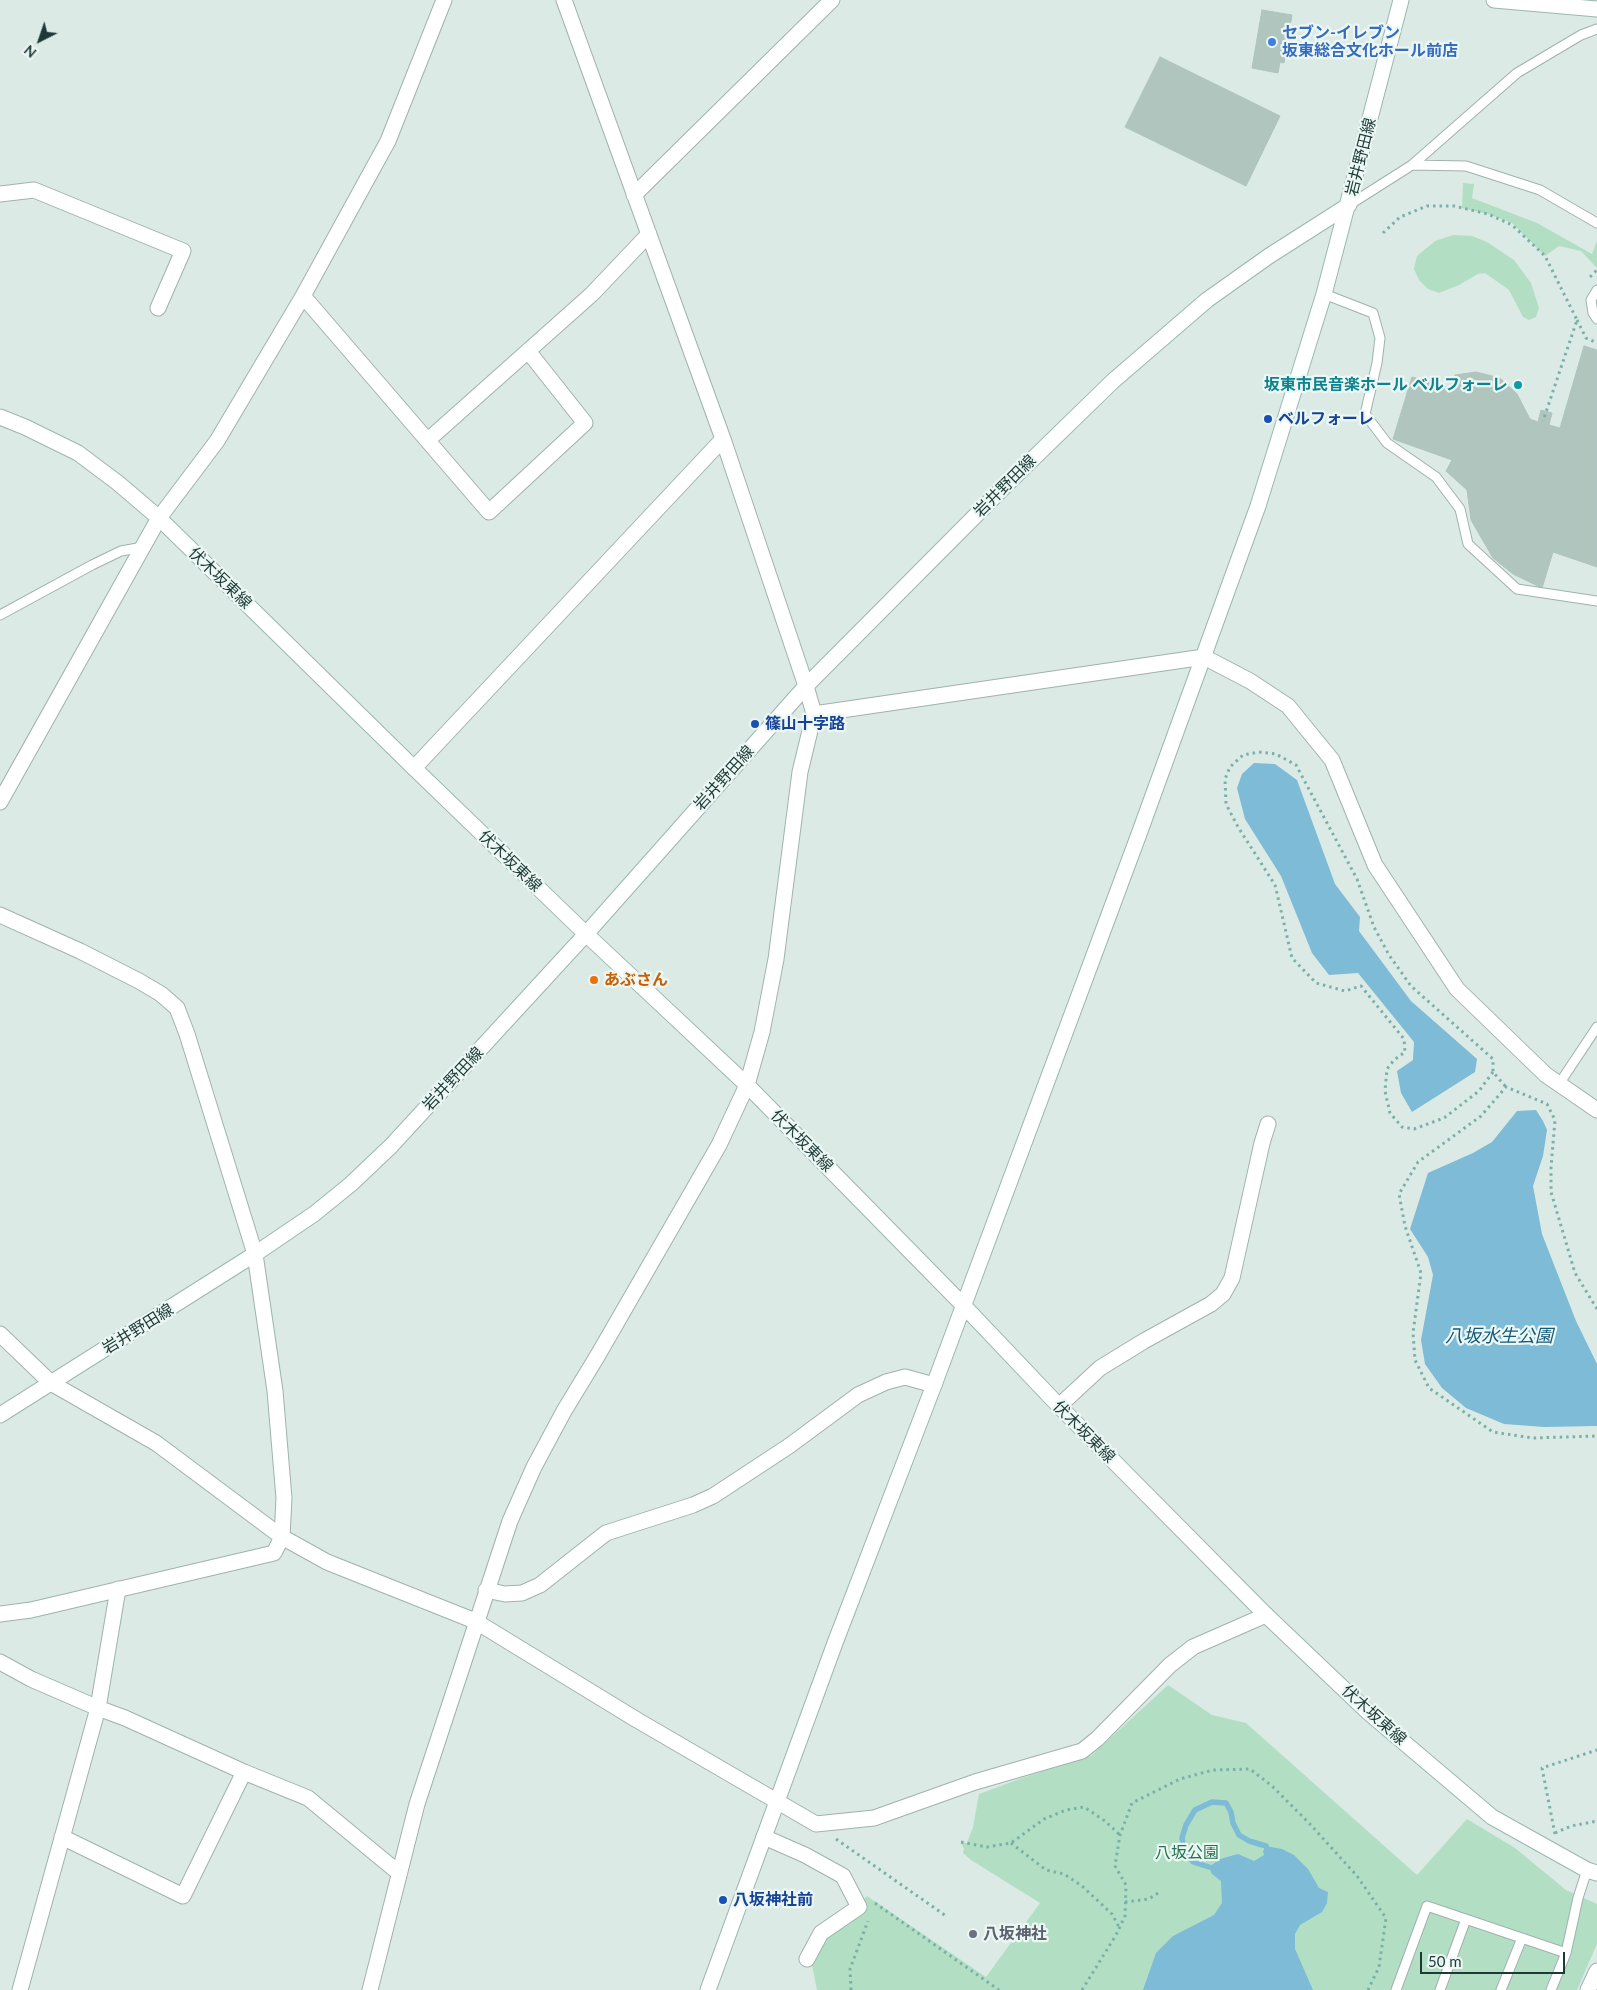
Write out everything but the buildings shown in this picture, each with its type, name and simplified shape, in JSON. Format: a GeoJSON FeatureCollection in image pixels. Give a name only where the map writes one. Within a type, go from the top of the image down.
{"type":"FeatureCollection","features":[{"type":"Feature","properties":{"kind":"street"},"geometry":{"type":"LineString","coordinates":[[0,802],[159,518],[217,441],[303,296],[388,141],[444,0]]}},
{"type":"Feature","properties":{"kind":"street"},"geometry":{"type":"LineString","coordinates":[[370,1990],[417,1804],[510,1520],[534,1467],[564,1410],[598,1355],[719,1145],[747,1085],[762,1032],[776,959],[798,791],[814,714],[723,439],[564,0]]}},
{"type":"Feature","properties":{"kind":"street"},"geometry":{"type":"LineString","coordinates":[[634,195],[832,0]]}},
{"type":"Feature","properties":{"kind":"street","name":"岩井野田線"},"geometry":{"type":"LineString","coordinates":[[0,1414],[256,1254],[314,1214],[364,1172],[586,934],[806,686],[1006,485],[1113,381],[1207,300],[1269,256],[1349,205],[1401,0]]}},
{"type":"Feature","properties":{"kind":"street"},"geometry":{"type":"LineString","coordinates":[[1494,0],[1597,9]]}},
{"type":"Feature","properties":{"kind":"street"},"geometry":{"type":"LineString","coordinates":[[0,194],[34,190],[183,251],[158,308]]}},
{"type":"Feature","properties":{"kind":"street"},"geometry":{"type":"LineString","coordinates":[[708,1990],[835,1643],[934,1385],[1258,506],[1324,294],[1349,205]]}},
{"type":"Feature","properties":{"kind":"street"},"geometry":{"type":"LineString","coordinates":[[428,440],[592,294],[649,234]]}},
{"type":"Feature","properties":{"kind":"street"},"geometry":{"type":"LineString","coordinates":[[303,296],[489,512],[585,423],[528,351]]}},
{"type":"Feature","properties":{"kind":"street","name":"伏木坂東線"},"geometry":{"type":"LineString","coordinates":[[0,417],[78,453],[118,483],[159,518],[586,934],[747,1085],[963,1305],[1059,1406],[1266,1615],[1368,1712],[1492,1817],[1592,1872]]}},
{"type":"Feature","properties":{"kind":"street"},"geometry":{"type":"LineString","coordinates":[[414,768],[723,439]]}},
{"type":"Feature","properties":{"kind":"street"},"geometry":{"type":"LineString","coordinates":[[814,714],[1204,656],[1250,681],[1288,706],[1332,760],[1375,865],[1457,988],[1546,1075],[1597,1110]]}},
{"type":"Feature","properties":{"kind":"street"},"geometry":{"type":"LineString","coordinates":[[0,915],[139,980],[161,994],[177,1008],[187,1034],[256,1254],[275,1391],[284,1498],[282,1537],[274,1553],[31,1610],[0,1614]]}},
{"type":"Feature","properties":{"kind":"street"},"geometry":{"type":"LineString","coordinates":[[1059,1406],[1100,1368],[1211,1304],[1223,1294],[1232,1278],[1262,1143],[1268,1124]]}},
{"type":"Feature","properties":{"kind":"street"},"geometry":{"type":"LineString","coordinates":[[0,1334],[51,1383],[156,1443],[282,1537],[327,1562],[476,1621],[637,1720],[816,1824],[874,1818],[975,1782],[1082,1752],[1170,1665],[1194,1647],[1266,1615]]}},
{"type":"Feature","properties":{"kind":"street"},"geometry":{"type":"LineString","coordinates":[[486,1590],[506,1594],[522,1593],[540,1585],[606,1533],[693,1505],[713,1496],[789,1446],[858,1395],[872,1388],[905,1377],[934,1385]]}},
{"type":"Feature","properties":{"kind":"street"},"geometry":{"type":"LineString","coordinates":[[20,1990],[98,1708],[118,1589]]}},
{"type":"Feature","properties":{"kind":"street"},"geometry":{"type":"LineString","coordinates":[[0,1662],[98,1708],[308,1798],[399,1872]]}},
{"type":"Feature","properties":{"kind":"street"},"geometry":{"type":"LineString","coordinates":[[62,1838],[183,1896],[244,1772]]}},
{"type":"Feature","properties":{"kind":"street"},"geometry":{"type":"LineString","coordinates":[[764,1837],[805,1855],[842,1876],[859,1907],[821,1933],[807,1959]]}},
{"type":"Feature","properties":{"kind":"street"},"geometry":{"type":"LineString","coordinates":[[1588,1990],[1597,1971]]}},
{"type":"Feature","properties":{"kind":"lane"},"geometry":{"type":"LineString","coordinates":[[1349,205],[1412,165],[1518,73],[1581,35],[1597,29]]}},
{"type":"Feature","properties":{"kind":"lane"},"geometry":{"type":"LineString","coordinates":[[1412,165],[1466,166],[1540,190],[1597,222]]}},
{"type":"Feature","properties":{"kind":"lane"},"geometry":{"type":"LineString","coordinates":[[1597,290],[1591,300],[1593,313],[1597,319]]}},
{"type":"Feature","properties":{"kind":"lane"},"geometry":{"type":"LineString","coordinates":[[1324,294],[1373,313],[1380,338],[1377,363],[1365,414],[1387,444],[1436,477],[1460,509],[1468,544],[1517,589],[1597,601]]}},
{"type":"Feature","properties":{"kind":"lane"},"geometry":{"type":"LineString","coordinates":[[0,615],[121,551],[143,547]]}},
{"type":"Feature","properties":{"kind":"lane"},"geometry":{"type":"LineString","coordinates":[[1559,1084],[1597,1028]]}},
{"type":"Feature","properties":{"kind":"lane"},"geometry":{"type":"LineString","coordinates":[[1552,1990],[1566,1953],[1578,1898],[1592,1872]]}},
{"type":"Feature","properties":{"kind":"lane"},"geometry":{"type":"LineString","coordinates":[[1396,1990],[1427,1906],[1566,1953]]}},
{"type":"Feature","properties":{"kind":"lane"},"geometry":{"type":"LineString","coordinates":[[1440,1990],[1466,1919]]}},
{"type":"Feature","properties":{"kind":"lane"},"geometry":{"type":"LineString","coordinates":[[1501,1990],[1522,1938]]}},
{"type":"Feature","properties":{"kind":"path"},"geometry":{"type":"LineString","coordinates":[[1383,233],[1400,217],[1427,206],[1454,206],[1488,214],[1512,225],[1545,256],[1577,320],[1543,420]]}},
{"type":"Feature","properties":{"kind":"path"},"geometry":{"type":"LineString","coordinates":[[1493,1072],[1479,1091],[1444,1118],[1414,1129],[1402,1127],[1390,1113],[1385,1091],[1387,1069],[1394,1060],[1405,1052],[1404,1039],[1361,986],[1345,991],[1316,983],[1292,958],[1275,885],[1238,827],[1226,804],[1225,779],[1230,767],[1243,754],[1259,752],[1276,754],[1296,765],[1357,880],[1374,928],[1389,955],[1411,986],[1492,1059],[1493,1072],[1506,1087],[1547,1104],[1555,1120],[1550,1168],[1551,1192],[1574,1273],[1597,1309]]}},
{"type":"Feature","properties":{"kind":"path"},"geometry":{"type":"LineString","coordinates":[[1506,1087],[1481,1116],[1418,1162],[1400,1194],[1405,1226],[1422,1273],[1413,1333],[1415,1360],[1429,1388],[1493,1432],[1533,1438],[1597,1436]]}},
{"type":"Feature","properties":{"kind":"path"},"geometry":{"type":"LineString","coordinates":[[1554,1833],[1542,1768],[1597,1750]]}},
{"type":"Feature","properties":{"kind":"path"},"geometry":{"type":"LineString","coordinates":[[1082,1990],[1120,1928],[1125,1916],[1126,1885],[1115,1866],[1120,1836],[1132,1803],[1180,1779],[1213,1770],[1250,1770],[1278,1792],[1351,1869],[1386,1918],[1379,1967],[1368,1990]]}},
{"type":"Feature","properties":{"kind":"path"},"geometry":{"type":"LineString","coordinates":[[961,1842],[987,1847],[1011,1844],[1044,1819],[1066,1810],[1084,1807],[1105,1821],[1120,1836]]}},
{"type":"Feature","properties":{"kind":"path"},"geometry":{"type":"LineString","coordinates":[[1554,1833],[1571,1826],[1597,1821]]}},
{"type":"Feature","properties":{"kind":"path"},"geometry":{"type":"LineString","coordinates":[[816,1824],[946,1916]]}},
{"type":"Feature","properties":{"kind":"path"},"geometry":{"type":"LineString","coordinates":[[1554,1833],[1563,1838]]}},
{"type":"Feature","properties":{"kind":"path"},"geometry":{"type":"LineString","coordinates":[[1011,1844],[1046,1870],[1064,1874],[1082,1886],[1112,1914],[1120,1928]]}},
{"type":"Feature","properties":{"kind":"path"},"geometry":{"type":"LineString","coordinates":[[1126,1902],[1149,1899],[1161,1891]]}},
{"type":"Feature","properties":{"kind":"path"},"geometry":{"type":"LineString","coordinates":[[872,1911],[875,1903],[999,1990]]}},
{"type":"Feature","properties":{"kind":"path"},"geometry":{"type":"LineString","coordinates":[[851,1990],[850,1969],[869,1920]]}},
{"type":"Feature","properties":{"kind":"green space"},"geometry":{"type":"Polygon","coordinates":[[[1463,183],[1474,184],[1472,198],[1537,223],[1592,254],[1597,241],[1597,268],[1581,251],[1559,246],[1545,256],[1512,223],[1488,214],[1462,208],[1463,183]]]}},
{"type":"Feature","properties":{"kind":"green space"},"geometry":{"type":"Polygon","coordinates":[[[1453,235],[1472,236],[1487,242],[1514,260],[1531,283],[1539,308],[1536,317],[1529,320],[1523,317],[1509,290],[1485,273],[1478,274],[1459,285],[1439,293],[1428,289],[1419,280],[1414,269],[1417,256],[1435,241],[1453,235]]]}},
{"type":"Feature","properties":{"kind":"green space","name":"八坂公園"},"geometry":{"type":"Polygon","coordinates":[[[1168,1685],[1212,1715],[1246,1723],[1417,1875],[1467,1819],[1515,1848],[1566,1890],[1597,1904],[1597,1944],[1577,1990],[817,1990],[812,1965],[823,1939],[867,1896],[986,1977],[1040,1903],[971,1860],[963,1853],[964,1849],[961,1842],[967,1843],[973,1827],[979,1794],[1091,1756],[1168,1685]]]}},
{"type":"Feature","properties":{"kind":"water"},"geometry":{"type":"Polygon","coordinates":[[[1254,763],[1275,764],[1297,780],[1335,884],[1360,917],[1359,931],[1411,1001],[1477,1059],[1475,1072],[1412,1112],[1401,1093],[1397,1071],[1413,1060],[1414,1042],[1358,973],[1329,975],[1312,953],[1281,876],[1245,819],[1237,788],[1242,774],[1254,763]]]}},
{"type":"Feature","properties":{"kind":"water","name":"八坂水生公園"},"geometry":{"type":"Polygon","coordinates":[[[1536,1110],[1547,1130],[1543,1156],[1533,1186],[1542,1234],[1576,1321],[1597,1364],[1597,1426],[1544,1427],[1504,1424],[1466,1408],[1442,1388],[1425,1364],[1421,1340],[1433,1275],[1428,1257],[1410,1229],[1428,1173],[1473,1153],[1492,1142],[1517,1111],[1536,1110]]]}},
{"type":"Feature","properties":{"kind":"water"},"geometry":{"type":"Polygon","coordinates":[[[1266,1846],[1282,1849],[1294,1855],[1308,1869],[1319,1888],[1328,1892],[1327,1903],[1322,1912],[1300,1925],[1295,1934],[1295,1949],[1313,1990],[1143,1990],[1156,1953],[1173,1936],[1214,1915],[1222,1903],[1221,1881],[1212,1874],[1209,1867],[1220,1859],[1238,1854],[1254,1861],[1264,1855],[1263,1851],[1266,1846]]]}},
{"type":"Feature","properties":{"kind":"waterway"},"geometry":{"type":"LineString","coordinates":[[1209,1867],[1193,1862],[1184,1849],[1182,1838],[1186,1825],[1195,1810],[1212,1802],[1226,1803],[1239,1835],[1249,1841],[1266,1846]]}},
{"type":"Feature","properties":{"kind":"place","name":"セブン-イレブン 坂東総合文化ホール前店"},"geometry":{"type":"Point","coordinates":[1272,42]}},
{"type":"Feature","properties":{"kind":"place","name":"坂東市民音楽ホール ベルフォーレ"},"geometry":{"type":"Point","coordinates":[1518,385]}},
{"type":"Feature","properties":{"kind":"place","name":"ベルフォーレ"},"geometry":{"type":"Point","coordinates":[1268,419]}},
{"type":"Feature","properties":{"kind":"place","name":"篠山十字路"},"geometry":{"type":"Point","coordinates":[755,724]}},
{"type":"Feature","properties":{"kind":"place","name":"あぶさん"},"geometry":{"type":"Point","coordinates":[594,980]}},
{"type":"Feature","properties":{"kind":"place","name":"八坂神社前"},"geometry":{"type":"Point","coordinates":[723,1900]}},
{"type":"Feature","properties":{"kind":"place","name":"八坂神社"},"geometry":{"type":"Point","coordinates":[973,1934]}}]}
